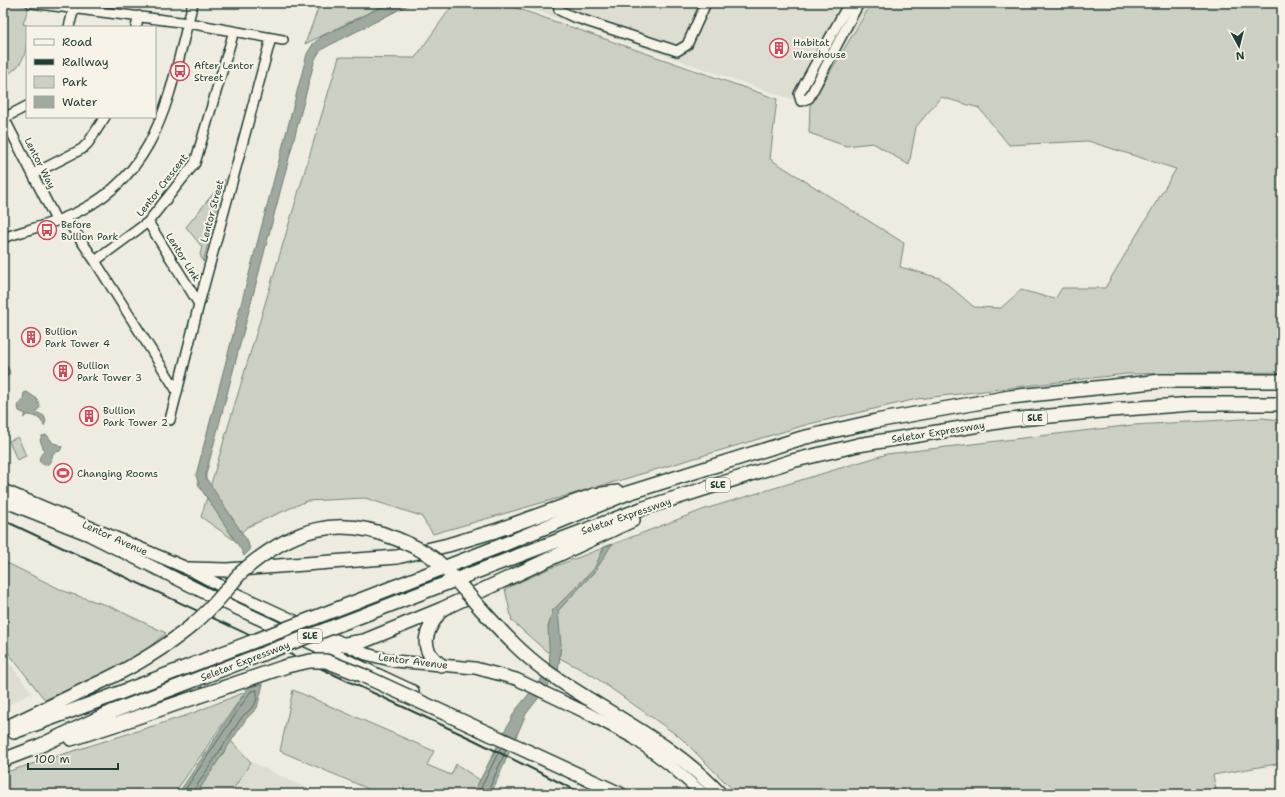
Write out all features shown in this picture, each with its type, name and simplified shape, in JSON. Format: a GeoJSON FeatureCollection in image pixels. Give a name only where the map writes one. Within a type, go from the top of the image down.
{"type":"FeatureCollection","features":[{"type":"Feature","properties":{"kind":"highway","name":"Seletar Expressway"},"geometry":{"type":"LineString","coordinates":[[3,736],[500,546],[628,493],[802,438],[876,421],[1010,397],[1162,381],[1282,381]]}},
{"type":"Feature","properties":{"kind":"highway","name":"Seletar Expressway"},"geometry":{"type":"LineString","coordinates":[[3,760],[117,717],[507,560],[644,508],[792,461],[858,445],[1010,420],[1193,404],[1282,404]]}},
{"type":"Feature","properties":{"kind":"highway"},"geometry":{"type":"LineString","coordinates":[[189,569],[227,570],[397,557],[448,546],[594,495],[613,491],[628,493]]}},
{"type":"Feature","properties":{"kind":"highway"},"geometry":{"type":"LineString","coordinates":[[320,648],[364,641],[442,609],[632,520],[644,508]]}},
{"type":"Feature","properties":{"kind":"highway"},"geometry":{"type":"LineString","coordinates":[[3,729],[136,665],[164,647],[191,626],[224,594],[243,571],[282,542],[294,536],[319,528],[347,527],[379,532],[408,544],[437,561],[497,627],[531,660],[562,682],[651,737],[704,779],[720,794]]}},
{"type":"Feature","properties":{"kind":"highway"},"geometry":{"type":"LineString","coordinates":[[441,665],[430,655],[426,643],[428,630],[442,609]]}},
{"type":"Feature","properties":{"kind":"highway"},"geometry":{"type":"LineString","coordinates":[[117,717],[286,666],[310,661],[326,660],[521,745],[620,794]]}},
{"type":"Feature","properties":{"kind":"main road","name":"Lentor Avenue"},"geometry":{"type":"LineString","coordinates":[[3,490],[189,569],[234,593],[346,645],[382,659],[475,668],[516,680],[597,717],[634,738],[670,765],[703,794]]}},
{"type":"Feature","properties":{"kind":"main road","name":"Lentor Avenue"},"geometry":{"type":"LineString","coordinates":[[3,501],[89,535],[227,604],[495,730],[521,745],[593,775],[624,794]]}},
{"type":"Feature","properties":{"kind":"main road"},"geometry":{"type":"LineString","coordinates":[[227,604],[234,593]]}},
{"type":"Feature","properties":{"kind":"street"},"geometry":{"type":"LineString","coordinates":[[31,3],[188,23],[282,40]]}},
{"type":"Feature","properties":{"kind":"street"},"geometry":{"type":"LineString","coordinates":[[3,238],[60,219],[92,203],[117,184],[145,152],[164,114],[193,3]]}},
{"type":"Feature","properties":{"kind":"street"},"geometry":{"type":"LineString","coordinates":[[558,7],[677,51],[688,45],[706,3]]}},
{"type":"Feature","properties":{"kind":"street"},"geometry":{"type":"LineString","coordinates":[[849,3],[799,94],[801,101],[809,98],[858,3]]}},
{"type":"Feature","properties":{"kind":"street"},"geometry":{"type":"LineString","coordinates":[[69,26],[74,8]]}},
{"type":"Feature","properties":{"kind":"street"},"geometry":{"type":"LineString","coordinates":[[136,26],[139,16]]}},
{"type":"Feature","properties":{"kind":"street","name":"Lentor Crescent"},"geometry":{"type":"LineString","coordinates":[[95,261],[148,222],[195,163],[234,31]]}},
{"type":"Feature","properties":{"kind":"street","name":"Lentor Street"},"geometry":{"type":"LineString","coordinates":[[170,420],[199,304],[271,38]]}},
{"type":"Feature","properties":{"kind":"street"},"geometry":{"type":"LineString","coordinates":[[3,117],[26,106]]}},
{"type":"Feature","properties":{"kind":"street","name":"Lentor Way"},"geometry":{"type":"LineString","coordinates":[[3,117],[33,174],[60,219]]}},
{"type":"Feature","properties":{"kind":"street"},"geometry":{"type":"LineString","coordinates":[[33,174],[82,149],[88,144],[104,118]]}},
{"type":"Feature","properties":{"kind":"street"},"geometry":{"type":"LineString","coordinates":[[60,219],[95,261],[177,391]]}},
{"type":"Feature","properties":{"kind":"street","name":"Lentor Link"},"geometry":{"type":"LineString","coordinates":[[148,222],[199,304]]}},
{"type":"Feature","properties":{"kind":"shaded area"},"geometry":{"type":"Polygon","coordinates":[[[513,3],[871,3],[808,105],[513,3]]]}},
{"type":"Feature","properties":{"kind":"shaded area"},"geometry":{"type":"Polygon","coordinates":[[[3,654],[32,693],[3,707],[3,654]]]}},
{"type":"Feature","properties":{"kind":"shaded area"},"geometry":{"type":"Polygon","coordinates":[[[251,762],[319,794],[230,794],[251,762]]]}},
{"type":"Feature","properties":{"kind":"green space"},"geometry":{"type":"Polygon","coordinates":[[[3,3],[29,6],[23,24],[29,26],[26,26],[24,56],[16,68],[3,77],[3,3]]]}},
{"type":"Feature","properties":{"kind":"green space"},"geometry":{"type":"Polygon","coordinates":[[[320,3],[388,3],[305,44],[320,3]]]}},
{"type":"Feature","properties":{"kind":"green space"},"geometry":{"type":"Polygon","coordinates":[[[454,3],[502,3],[777,99],[770,159],[904,243],[900,267],[940,278],[974,307],[1001,308],[1021,290],[1055,299],[1062,288],[1105,288],[1176,169],[1088,141],[1009,145],[979,108],[941,97],[916,127],[909,165],[873,143],[846,146],[809,133],[810,105],[872,3],[1282,3],[1282,372],[1126,374],[917,399],[809,424],[433,534],[421,516],[365,498],[307,501],[247,527],[234,540],[201,517],[339,57],[415,58],[454,3]]]}},
{"type":"Feature","properties":{"kind":"green space"},"geometry":{"type":"Polygon","coordinates":[[[225,179],[203,262],[200,254],[202,247],[186,227],[225,179]]]}},
{"type":"Feature","properties":{"kind":"green space"},"geometry":{"type":"Polygon","coordinates":[[[1262,418],[1282,420],[1282,763],[1213,775],[1217,794],[737,794],[681,738],[592,675],[546,651],[512,621],[505,589],[548,569],[705,509],[887,454],[1133,425],[1262,418]]]}},
{"type":"Feature","properties":{"kind":"green space"},"geometry":{"type":"Polygon","coordinates":[[[18,437],[26,456],[17,460],[9,441],[18,437]]]}},
{"type":"Feature","properties":{"kind":"green space","name":"Changing Rooms"},"geometry":{"type":"Polygon","coordinates":[[[60,466],[69,471],[65,479],[56,475],[60,466]]]}},
{"type":"Feature","properties":{"kind":"green space"},"geometry":{"type":"Polygon","coordinates":[[[3,561],[66,592],[109,606],[166,633],[136,658],[45,700],[3,646],[3,561]]]}},
{"type":"Feature","properties":{"kind":"green space"},"geometry":{"type":"Polygon","coordinates":[[[293,690],[434,751],[427,765],[451,775],[456,764],[480,780],[474,794],[380,794],[280,751],[293,690]]]}},
{"type":"Feature","properties":{"kind":"green space"},"geometry":{"type":"Polygon","coordinates":[[[245,692],[174,794],[3,794],[3,773],[188,715],[245,692]]]}},
{"type":"Feature","properties":{"kind":"green space"},"geometry":{"type":"Polygon","coordinates":[[[231,741],[251,762],[230,794],[196,794],[231,741]]]}},
{"type":"Feature","properties":{"kind":"water"},"geometry":{"type":"Polygon","coordinates":[[[390,3],[412,3],[326,47],[320,51],[315,59],[206,474],[206,478],[248,542],[250,550],[244,556],[199,486],[196,475],[307,54],[313,44],[321,37],[390,3]]]}},
{"type":"Feature","properties":{"kind":"water"},"geometry":{"type":"Polygon","coordinates":[[[3,365],[8,367],[10,373],[7,377],[3,378],[3,365]]]}},
{"type":"Feature","properties":{"kind":"water"},"geometry":{"type":"Polygon","coordinates":[[[27,392],[37,399],[40,407],[36,412],[44,416],[46,421],[44,426],[35,416],[27,415],[23,418],[26,414],[19,411],[18,405],[23,399],[24,393],[27,392]]]}},
{"type":"Feature","properties":{"kind":"water"},"geometry":{"type":"Polygon","coordinates":[[[47,435],[53,443],[62,447],[60,451],[53,453],[51,462],[46,465],[40,463],[39,459],[44,450],[40,440],[42,436],[47,435]]]}},
{"type":"Feature","properties":{"kind":"water"},"geometry":{"type":"Polygon","coordinates":[[[612,544],[596,570],[558,611],[561,645],[558,673],[526,714],[491,794],[473,794],[515,711],[550,668],[548,627],[553,610],[594,569],[604,547],[612,544]]]}},
{"type":"Feature","properties":{"kind":"water"},"geometry":{"type":"Polygon","coordinates":[[[263,684],[257,708],[246,719],[196,794],[178,794],[249,687],[263,684]]]}},
{"type":"Feature","properties":{"kind":"railway"},"geometry":{"type":"LineString","coordinates":[[3,520],[474,740],[583,794]]}},
{"type":"Feature","properties":{"kind":"place","name":"Habitat Warehouse"},"geometry":{"type":"Point","coordinates":[779,48]}},
{"type":"Feature","properties":{"kind":"place","name":"After Lentor Street"},"geometry":{"type":"Point","coordinates":[180,71]}},
{"type":"Feature","properties":{"kind":"place","name":"Before Bullion Park"},"geometry":{"type":"Point","coordinates":[47,230]}},
{"type":"Feature","properties":{"kind":"place","name":"Bullion Park Tower 4"},"geometry":{"type":"Point","coordinates":[31,337]}},
{"type":"Feature","properties":{"kind":"place","name":"Bullion Park Tower 3"},"geometry":{"type":"Point","coordinates":[63,371]}},
{"type":"Feature","properties":{"kind":"place","name":"Bullion Park Tower 2"},"geometry":{"type":"Point","coordinates":[89,416]}},
{"type":"Feature","properties":{"kind":"place","name":"Changing Rooms"},"geometry":{"type":"Point","coordinates":[63,473]}}]}
